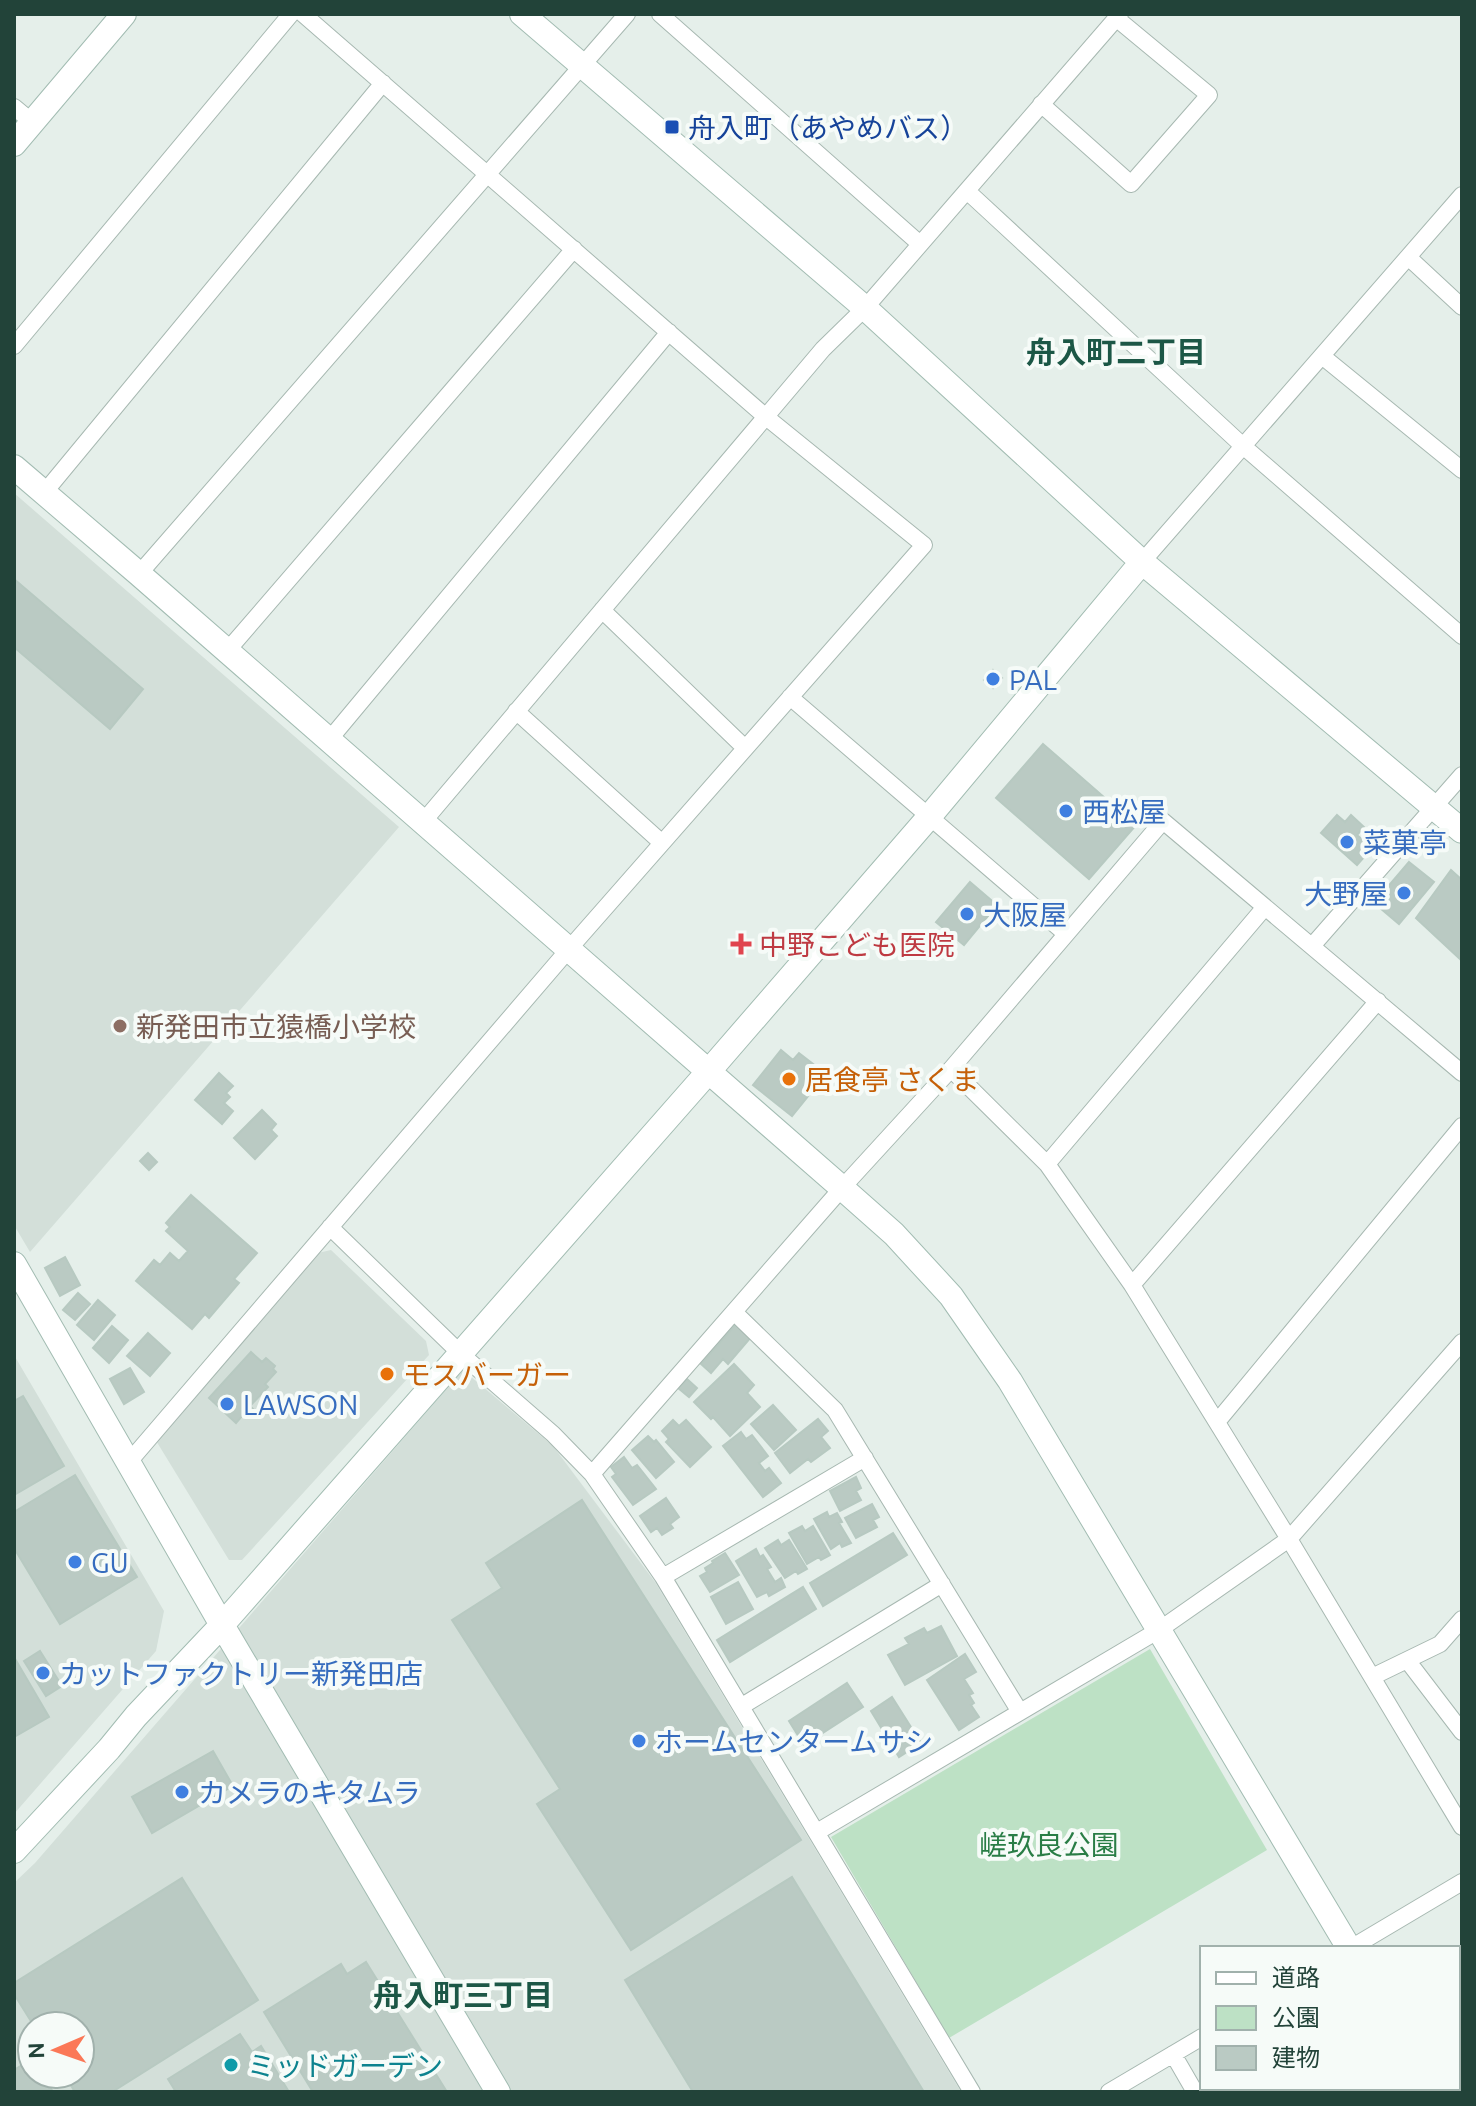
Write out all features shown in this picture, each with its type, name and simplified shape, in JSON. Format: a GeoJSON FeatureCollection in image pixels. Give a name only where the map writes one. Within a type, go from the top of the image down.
{"type":"FeatureCollection","features":[{"type":"Feature","properties":{"kind":"street"},"geometry":{"type":"LineString","coordinates":[[14,144],[23,115],[124,14]]}},
{"type":"Feature","properties":{"kind":"street"},"geometry":{"type":"LineString","coordinates":[[14,346],[291,14]]}},
{"type":"Feature","properties":{"kind":"street"},"geometry":{"type":"LineString","coordinates":[[128,1463],[569,949],[924,545],[766,417],[303,14]]}},
{"type":"Feature","properties":{"kind":"street"},"geometry":{"type":"LineString","coordinates":[[522,14],[865,308],[1142,562],[1462,831]]}},
{"type":"Feature","properties":{"kind":"street"},"geometry":{"type":"LineString","coordinates":[[139,574],[627,14]]}},
{"type":"Feature","properties":{"kind":"street"},"geometry":{"type":"LineString","coordinates":[[660,14],[920,244]]}},
{"type":"Feature","properties":{"kind":"street"},"geometry":{"type":"LineString","coordinates":[[423,822],[823,349],[865,308],[1041,104],[1118,16],[1209,95],[1131,184],[1041,104]]}},
{"type":"Feature","properties":{"kind":"street"},"geometry":{"type":"LineString","coordinates":[[44,493],[383,83]]}},
{"type":"Feature","properties":{"kind":"street"},"geometry":{"type":"LineString","coordinates":[[967,191],[1243,446],[1462,636]]}},
{"type":"Feature","properties":{"kind":"street"},"geometry":{"type":"LineString","coordinates":[[14,1851],[222,1625],[709,1071],[929,817],[1142,562],[1462,195]]}},
{"type":"Feature","properties":{"kind":"street"},"geometry":{"type":"LineString","coordinates":[[227,651],[574,249]]}},
{"type":"Feature","properties":{"kind":"street"},"geometry":{"type":"LineString","coordinates":[[1408,257],[1462,307]]}},
{"type":"Feature","properties":{"kind":"street"},"geometry":{"type":"LineString","coordinates":[[329,740],[669,332]]}},
{"type":"Feature","properties":{"kind":"street"},"geometry":{"type":"LineString","coordinates":[[1322,356],[1462,470]]}},
{"type":"Feature","properties":{"kind":"street"},"geometry":{"type":"LineString","coordinates":[[14,467],[894,1234],[951,1296],[1010,1381],[1349,1946]]}},
{"type":"Feature","properties":{"kind":"street"},"geometry":{"type":"LineString","coordinates":[[602,610],[745,748]]}},
{"type":"Feature","properties":{"kind":"street"},"geometry":{"type":"LineString","coordinates":[[790,697],[1066,934]]}},
{"type":"Feature","properties":{"kind":"street"},"geometry":{"type":"LineString","coordinates":[[516,711],[662,843]]}},
{"type":"Feature","properties":{"kind":"street"},"geometry":{"type":"LineString","coordinates":[[1312,946],[1462,775]]}},
{"type":"Feature","properties":{"kind":"street"},"geometry":{"type":"LineString","coordinates":[[592,1474],[842,1188],[951,1069],[1163,821],[1462,1073]]}},
{"type":"Feature","properties":{"kind":"street"},"geometry":{"type":"LineString","coordinates":[[1047,1164],[1265,907]]}},
{"type":"Feature","properties":{"kind":"street"},"geometry":{"type":"LineString","coordinates":[[1132,1285],[1378,1001]]}},
{"type":"Feature","properties":{"kind":"street"},"geometry":{"type":"LineString","coordinates":[[951,1069],[1047,1164],[1132,1285],[1462,1827]]}},
{"type":"Feature","properties":{"kind":"street"},"geometry":{"type":"LineString","coordinates":[[1217,1422],[1462,1126]]}},
{"type":"Feature","properties":{"kind":"street"},"geometry":{"type":"LineString","coordinates":[[330,1227],[461,1354],[553,1434],[592,1474],[663,1577],[972,2092]]}},
{"type":"Feature","properties":{"kind":"street"},"geometry":{"type":"LineString","coordinates":[[14,1264],[222,1625],[498,2092]]}},
{"type":"Feature","properties":{"kind":"street"},"geometry":{"type":"LineString","coordinates":[[734,1312],[835,1410],[1020,1712]]}},
{"type":"Feature","properties":{"kind":"street"},"geometry":{"type":"LineString","coordinates":[[817,1832],[1159,1630],[1289,1539],[1462,1342]]}},
{"type":"Feature","properties":{"kind":"street"},"geometry":{"type":"LineString","coordinates":[[663,1577],[865,1458]]}},
{"type":"Feature","properties":{"kind":"street"},"geometry":{"type":"LineString","coordinates":[[742,1706],[942,1584]]}},
{"type":"Feature","properties":{"kind":"street"},"geometry":{"type":"LineString","coordinates":[[1372,1677],[1440,1644],[1462,1619]]}},
{"type":"Feature","properties":{"kind":"street"},"geometry":{"type":"LineString","coordinates":[[1407,1660],[1462,1732]]}},
{"type":"Feature","properties":{"kind":"street"},"geometry":{"type":"LineString","coordinates":[[1353,1946],[1462,1882]]}},
{"type":"Feature","properties":{"kind":"street"},"geometry":{"type":"LineString","coordinates":[[1109,2092],[1200,2038]]}},
{"type":"Feature","properties":{"kind":"street"},"geometry":{"type":"LineString","coordinates":[[1173,2054],[1195,2092]]}},
{"type":"Feature","properties":{"kind":"shaded area","name":"新発田市立猿橋小学校"},"geometry":{"type":"Polygon","coordinates":[[[14,493],[399,827],[30,1252],[14,1225],[14,493]]]}},
{"type":"Feature","properties":{"kind":"shaded area"},"geometry":{"type":"Polygon","coordinates":[[[331,1250],[426,1341],[429,1355],[242,1560],[229,1560],[155,1439],[318,1253],[331,1250]]]}},
{"type":"Feature","properties":{"kind":"shaded area"},"geometry":{"type":"Polygon","coordinates":[[[14,1355],[164,1611],[156,1651],[14,1814],[14,1355]]]}},
{"type":"Feature","properties":{"kind":"shaded area"},"geometry":{"type":"Polygon","coordinates":[[[463,1370],[553,1446],[655,1582],[961,2092],[14,2092],[14,1883],[35,1863],[463,1370]]]}},
{"type":"Feature","properties":{"kind":"green space","name":"嵯玖良公園"},"geometry":{"type":"Polygon","coordinates":[[[1150,1649],[1267,1850],[949,2038],[831,1837],[1150,1649]]]}},
{"type":"Feature","properties":{"kind":"building"},"geometry":{"type":"Polygon","coordinates":[[[14,579],[143,689],[110,729],[14,647],[14,579]]]}},
{"type":"Feature","properties":{"kind":"building","name":"PAL"},"geometry":{"type":"Polygon","coordinates":[[[993,670],[1002,678],[993,688],[984,680],[993,670]]]}},
{"type":"Feature","properties":{"kind":"building","name":"西松屋"},"geometry":{"type":"Polygon","coordinates":[[[1043,744],[1136,825],[1089,879],[996,798],[1043,744]]]}},
{"type":"Feature","properties":{"kind":"building","name":"菜菓亭"},"geometry":{"type":"Polygon","coordinates":[[[1337,815],[1345,822],[1351,815],[1364,827],[1357,835],[1372,848],[1357,865],[1321,833],[1337,815]]]}},
{"type":"Feature","properties":{"kind":"building","name":"大野屋"},"geometry":{"type":"Polygon","coordinates":[[[1409,862],[1434,882],[1399,924],[1374,903],[1409,862]]]}},
{"type":"Feature","properties":{"kind":"building"},"geometry":{"type":"Polygon","coordinates":[[[1451,870],[1462,880],[1462,961],[1416,918],[1451,870]]]}},
{"type":"Feature","properties":{"kind":"building","name":"大阪屋"},"geometry":{"type":"Polygon","coordinates":[[[970,882],[997,905],[964,945],[936,922],[970,882]]]}},
{"type":"Feature","properties":{"kind":"building","name":"居食亭 さくま"},"geometry":{"type":"Polygon","coordinates":[[[781,1050],[793,1060],[799,1053],[826,1074],[792,1116],[753,1085],[781,1050]]]}},
{"type":"Feature","properties":{"kind":"building"},"geometry":{"type":"Polygon","coordinates":[[[219,1073],[233,1086],[226,1093],[230,1097],[224,1103],[233,1111],[222,1124],[195,1100],[219,1073]]]}},
{"type":"Feature","properties":{"kind":"building"},"geometry":{"type":"Polygon","coordinates":[[[262,1110],[276,1124],[271,1130],[277,1136],[255,1159],[234,1138],[262,1110]]]}},
{"type":"Feature","properties":{"kind":"building"},"geometry":{"type":"Polygon","coordinates":[[[148,1153],[157,1162],[149,1170],[140,1161],[148,1153]]]}},
{"type":"Feature","properties":{"kind":"building"},"geometry":{"type":"Polygon","coordinates":[[[191,1195],[257,1253],[234,1279],[239,1283],[209,1318],[205,1314],[192,1329],[136,1281],[154,1260],[160,1265],[170,1253],[179,1261],[188,1251],[166,1231],[170,1227],[166,1223],[191,1195]]]}},
{"type":"Feature","properties":{"kind":"building"},"geometry":{"type":"Polygon","coordinates":[[[65,1257],[80,1285],[60,1296],[45,1268],[65,1257]]]}},
{"type":"Feature","properties":{"kind":"building"},"geometry":{"type":"Polygon","coordinates":[[[78,1293],[90,1304],[75,1320],[63,1310],[78,1293]]]}},
{"type":"Feature","properties":{"kind":"building"},"geometry":{"type":"Polygon","coordinates":[[[98,1300],[115,1315],[94,1340],[77,1325],[98,1300]]]}},
{"type":"Feature","properties":{"kind":"building"},"geometry":{"type":"Polygon","coordinates":[[[736,1324],[751,1337],[728,1364],[723,1359],[711,1373],[701,1364],[736,1324]]]}},
{"type":"Feature","properties":{"kind":"building"},"geometry":{"type":"Polygon","coordinates":[[[112,1326],[128,1340],[109,1363],[93,1348],[112,1326]]]}},
{"type":"Feature","properties":{"kind":"building"},"geometry":{"type":"Polygon","coordinates":[[[148,1333],[170,1353],[150,1376],[127,1356],[148,1333]]]}},
{"type":"Feature","properties":{"kind":"building"},"geometry":{"type":"Polygon","coordinates":[[[251,1352],[262,1362],[266,1358],[275,1366],[273,1369],[276,1372],[265,1384],[268,1387],[250,1406],[253,1409],[236,1423],[209,1398],[251,1352]]]}},
{"type":"Feature","properties":{"kind":"building"},"geometry":{"type":"Polygon","coordinates":[[[734,1364],[754,1385],[747,1393],[760,1407],[730,1436],[694,1402],[734,1364]]]}},
{"type":"Feature","properties":{"kind":"building"},"geometry":{"type":"Polygon","coordinates":[[[130,1368],[144,1392],[124,1404],[110,1379],[130,1368]]]}},
{"type":"Feature","properties":{"kind":"building"},"geometry":{"type":"Polygon","coordinates":[[[687,1379],[697,1388],[689,1397],[678,1388],[687,1379]]]}},
{"type":"Feature","properties":{"kind":"building"},"geometry":{"type":"Polygon","coordinates":[[[23,1396],[64,1466],[14,1495],[14,1401],[23,1396]]]}},
{"type":"Feature","properties":{"kind":"building"},"geometry":{"type":"Polygon","coordinates":[[[773,1405],[796,1430],[774,1450],[751,1424],[773,1405]]]}},
{"type":"Feature","properties":{"kind":"building"},"geometry":{"type":"Polygon","coordinates":[[[818,1419],[828,1431],[821,1437],[830,1448],[790,1473],[775,1453],[818,1419]]]}},
{"type":"Feature","properties":{"kind":"building"},"geometry":{"type":"Polygon","coordinates":[[[673,1420],[679,1426],[686,1420],[711,1447],[690,1467],[666,1442],[669,1439],[662,1431],[673,1420]]]}},
{"type":"Feature","properties":{"kind":"building"},"geometry":{"type":"Polygon","coordinates":[[[741,1432],[746,1439],[752,1435],[768,1456],[759,1463],[765,1471],[769,1468],[781,1483],[763,1497],[723,1446],[741,1432]]]}},
{"type":"Feature","properties":{"kind":"building"},"geometry":{"type":"Polygon","coordinates":[[[648,1436],[654,1442],[656,1440],[674,1462],[656,1478],[632,1450],[648,1436]]]}},
{"type":"Feature","properties":{"kind":"building"},"geometry":{"type":"Polygon","coordinates":[[[624,1457],[632,1468],[637,1465],[656,1489],[633,1505],[612,1477],[616,1474],[611,1467],[624,1457]]]}},
{"type":"Feature","properties":{"kind":"building","name":"GU"},"geometry":{"type":"Polygon","coordinates":[[[75,1475],[137,1577],[60,1624],[14,1548],[14,1512],[75,1475]]]}},
{"type":"Feature","properties":{"kind":"building"},"geometry":{"type":"Polygon","coordinates":[[[856,1477],[861,1488],[856,1491],[861,1500],[840,1511],[830,1491],[856,1477]]]}},
{"type":"Feature","properties":{"kind":"building"},"geometry":{"type":"Polygon","coordinates":[[[666,1498],[679,1517],[670,1524],[673,1528],[662,1535],[657,1528],[651,1532],[640,1516],[666,1498]]]}},
{"type":"Feature","properties":{"kind":"building"},"geometry":{"type":"Polygon","coordinates":[[[582,1500],[801,1840],[631,1950],[537,1804],[560,1789],[452,1620],[502,1588],[486,1563],[582,1500]]]}},
{"type":"Feature","properties":{"kind":"building"},"geometry":{"type":"Polygon","coordinates":[[[872,1504],[879,1517],[873,1520],[877,1527],[856,1538],[845,1518],[872,1504]]]}},
{"type":"Feature","properties":{"kind":"building"},"geometry":{"type":"Polygon","coordinates":[[[827,1512],[829,1517],[837,1513],[842,1522],[839,1523],[851,1543],[842,1547],[840,1543],[831,1549],[814,1519],[827,1512]]]}},
{"type":"Feature","properties":{"kind":"building"},"geometry":{"type":"Polygon","coordinates":[[[802,1526],[805,1531],[813,1526],[830,1555],[807,1564],[789,1533],[802,1526]]]}},
{"type":"Feature","properties":{"kind":"building"},"geometry":{"type":"Polygon","coordinates":[[[893,1533],[907,1555],[823,1606],[810,1583],[893,1533]]]}},
{"type":"Feature","properties":{"kind":"building"},"geometry":{"type":"Polygon","coordinates":[[[778,1540],[781,1545],[789,1540],[807,1569],[785,1578],[765,1548],[778,1540]]]}},
{"type":"Feature","properties":{"kind":"building"},"geometry":{"type":"Polygon","coordinates":[[[756,1549],[771,1567],[767,1569],[775,1582],[781,1578],[785,1587],[769,1596],[767,1592],[757,1597],[736,1561],[756,1549]]]}},
{"type":"Feature","properties":{"kind":"building"},"geometry":{"type":"Polygon","coordinates":[[[725,1553],[739,1575],[710,1592],[700,1576],[707,1572],[705,1568],[712,1561],[725,1553]]]}},
{"type":"Feature","properties":{"kind":"building"},"geometry":{"type":"Polygon","coordinates":[[[738,1582],[753,1609],[726,1624],[711,1597],[738,1582]]]}},
{"type":"Feature","properties":{"kind":"building"},"geometry":{"type":"Polygon","coordinates":[[[803,1587],[816,1609],[730,1662],[717,1640],[803,1587]]]}},
{"type":"Feature","properties":{"kind":"building"},"geometry":{"type":"Polygon","coordinates":[[[941,1626],[957,1656],[905,1685],[888,1655],[909,1644],[905,1638],[924,1628],[927,1633],[941,1626]]]}},
{"type":"Feature","properties":{"kind":"building","name":"カットファクトリー新発田店"},"geometry":{"type":"Polygon","coordinates":[[[40,1651],[62,1686],[46,1696],[24,1661],[40,1651]]]}},
{"type":"Feature","properties":{"kind":"building"},"geometry":{"type":"Polygon","coordinates":[[[965,1654],[976,1672],[964,1679],[973,1693],[969,1695],[974,1703],[971,1705],[979,1717],[959,1730],[927,1680],[965,1654]]]}},
{"type":"Feature","properties":{"kind":"building"},"geometry":{"type":"Polygon","coordinates":[[[14,1657],[49,1717],[14,1737],[14,1657]]]}},
{"type":"Feature","properties":{"kind":"building"},"geometry":{"type":"Polygon","coordinates":[[[847,1683],[863,1707],[804,1745],[789,1721],[847,1683]]]}},
{"type":"Feature","properties":{"kind":"building"},"geometry":{"type":"Polygon","coordinates":[[[892,1697],[921,1743],[899,1757],[871,1711],[892,1697]]]}},
{"type":"Feature","properties":{"kind":"building","name":"カメラのキタムラ"},"geometry":{"type":"Polygon","coordinates":[[[213,1751],[233,1786],[152,1833],[132,1797],[213,1751]]]}},
{"type":"Feature","properties":{"kind":"building"},"geometry":{"type":"Polygon","coordinates":[[[792,1877],[924,2092],[693,2092],[625,1980],[792,1877]]]}},
{"type":"Feature","properties":{"kind":"building"},"geometry":{"type":"Polygon","coordinates":[[[182,1878],[258,2000],[112,2092],[75,2092],[96,2090],[96,2010],[24,2010],[14,1994],[14,1983],[182,1878]]]}},
{"type":"Feature","properties":{"kind":"building"},"geometry":{"type":"Polygon","coordinates":[[[366,1962],[447,2092],[313,2092],[264,2012],[341,1964],[347,1974],[366,1962]]]}},
{"type":"Feature","properties":{"kind":"building","name":"ミッドガーデン"},"geometry":{"type":"Polygon","coordinates":[[[240,2034],[252,2052],[261,2046],[289,2092],[176,2092],[168,2079],[240,2034]]]}},
{"type":"Feature","properties":{"kind":"building"},"geometry":{"type":"Polygon","coordinates":[[[14,2070],[16,2090],[53,2092],[15,2092],[14,2070]]]}},
{"type":"Feature","properties":{"kind":"building"},"geometry":{"type":"Polygon","coordinates":[[[1341,2090],[1342,2092],[1298,2092],[1341,2090]]]}},
{"type":"Feature","properties":{"kind":"place","name":"舟入町（あやめバス）"},"geometry":{"type":"Point","coordinates":[672,127]}},
{"type":"Feature","properties":{"kind":"place","name":"PAL"},"geometry":{"type":"Point","coordinates":[993,679]}},
{"type":"Feature","properties":{"kind":"place","name":"西松屋"},"geometry":{"type":"Point","coordinates":[1066,811]}},
{"type":"Feature","properties":{"kind":"place","name":"菜菓亭"},"geometry":{"type":"Point","coordinates":[1347,842]}},
{"type":"Feature","properties":{"kind":"place","name":"大野屋"},"geometry":{"type":"Point","coordinates":[1404,893]}},
{"type":"Feature","properties":{"kind":"place","name":"大阪屋"},"geometry":{"type":"Point","coordinates":[967,914]}},
{"type":"Feature","properties":{"kind":"place","name":"中野こども医院"},"geometry":{"type":"Point","coordinates":[741,944]}},
{"type":"Feature","properties":{"kind":"place","name":"新発田市立猿橋小学校"},"geometry":{"type":"Point","coordinates":[120,1026]}},
{"type":"Feature","properties":{"kind":"place","name":"居食亭 さくま"},"geometry":{"type":"Point","coordinates":[789,1079]}},
{"type":"Feature","properties":{"kind":"place","name":"モスバーガー"},"geometry":{"type":"Point","coordinates":[387,1374]}},
{"type":"Feature","properties":{"kind":"place","name":"LAWSON"},"geometry":{"type":"Point","coordinates":[227,1404]}},
{"type":"Feature","properties":{"kind":"place","name":"GU"},"geometry":{"type":"Point","coordinates":[75,1562]}},
{"type":"Feature","properties":{"kind":"place","name":"カットファクトリー新発田店"},"geometry":{"type":"Point","coordinates":[43,1673]}},
{"type":"Feature","properties":{"kind":"place","name":"ホームセンタームサシ"},"geometry":{"type":"Point","coordinates":[639,1741]}},
{"type":"Feature","properties":{"kind":"place","name":"カメラのキタムラ"},"geometry":{"type":"Point","coordinates":[182,1792]}},
{"type":"Feature","properties":{"kind":"place","name":"ミッドガーデン"},"geometry":{"type":"Point","coordinates":[231,2065]}},
{"type":"Feature","properties":{"kind":"district","name":"舟入町二丁目"},"geometry":{"type":"Point","coordinates":[1116,352]}},
{"type":"Feature","properties":{"kind":"district","name":"舟入町三丁目"},"geometry":{"type":"Point","coordinates":[463,1995]}}]}
